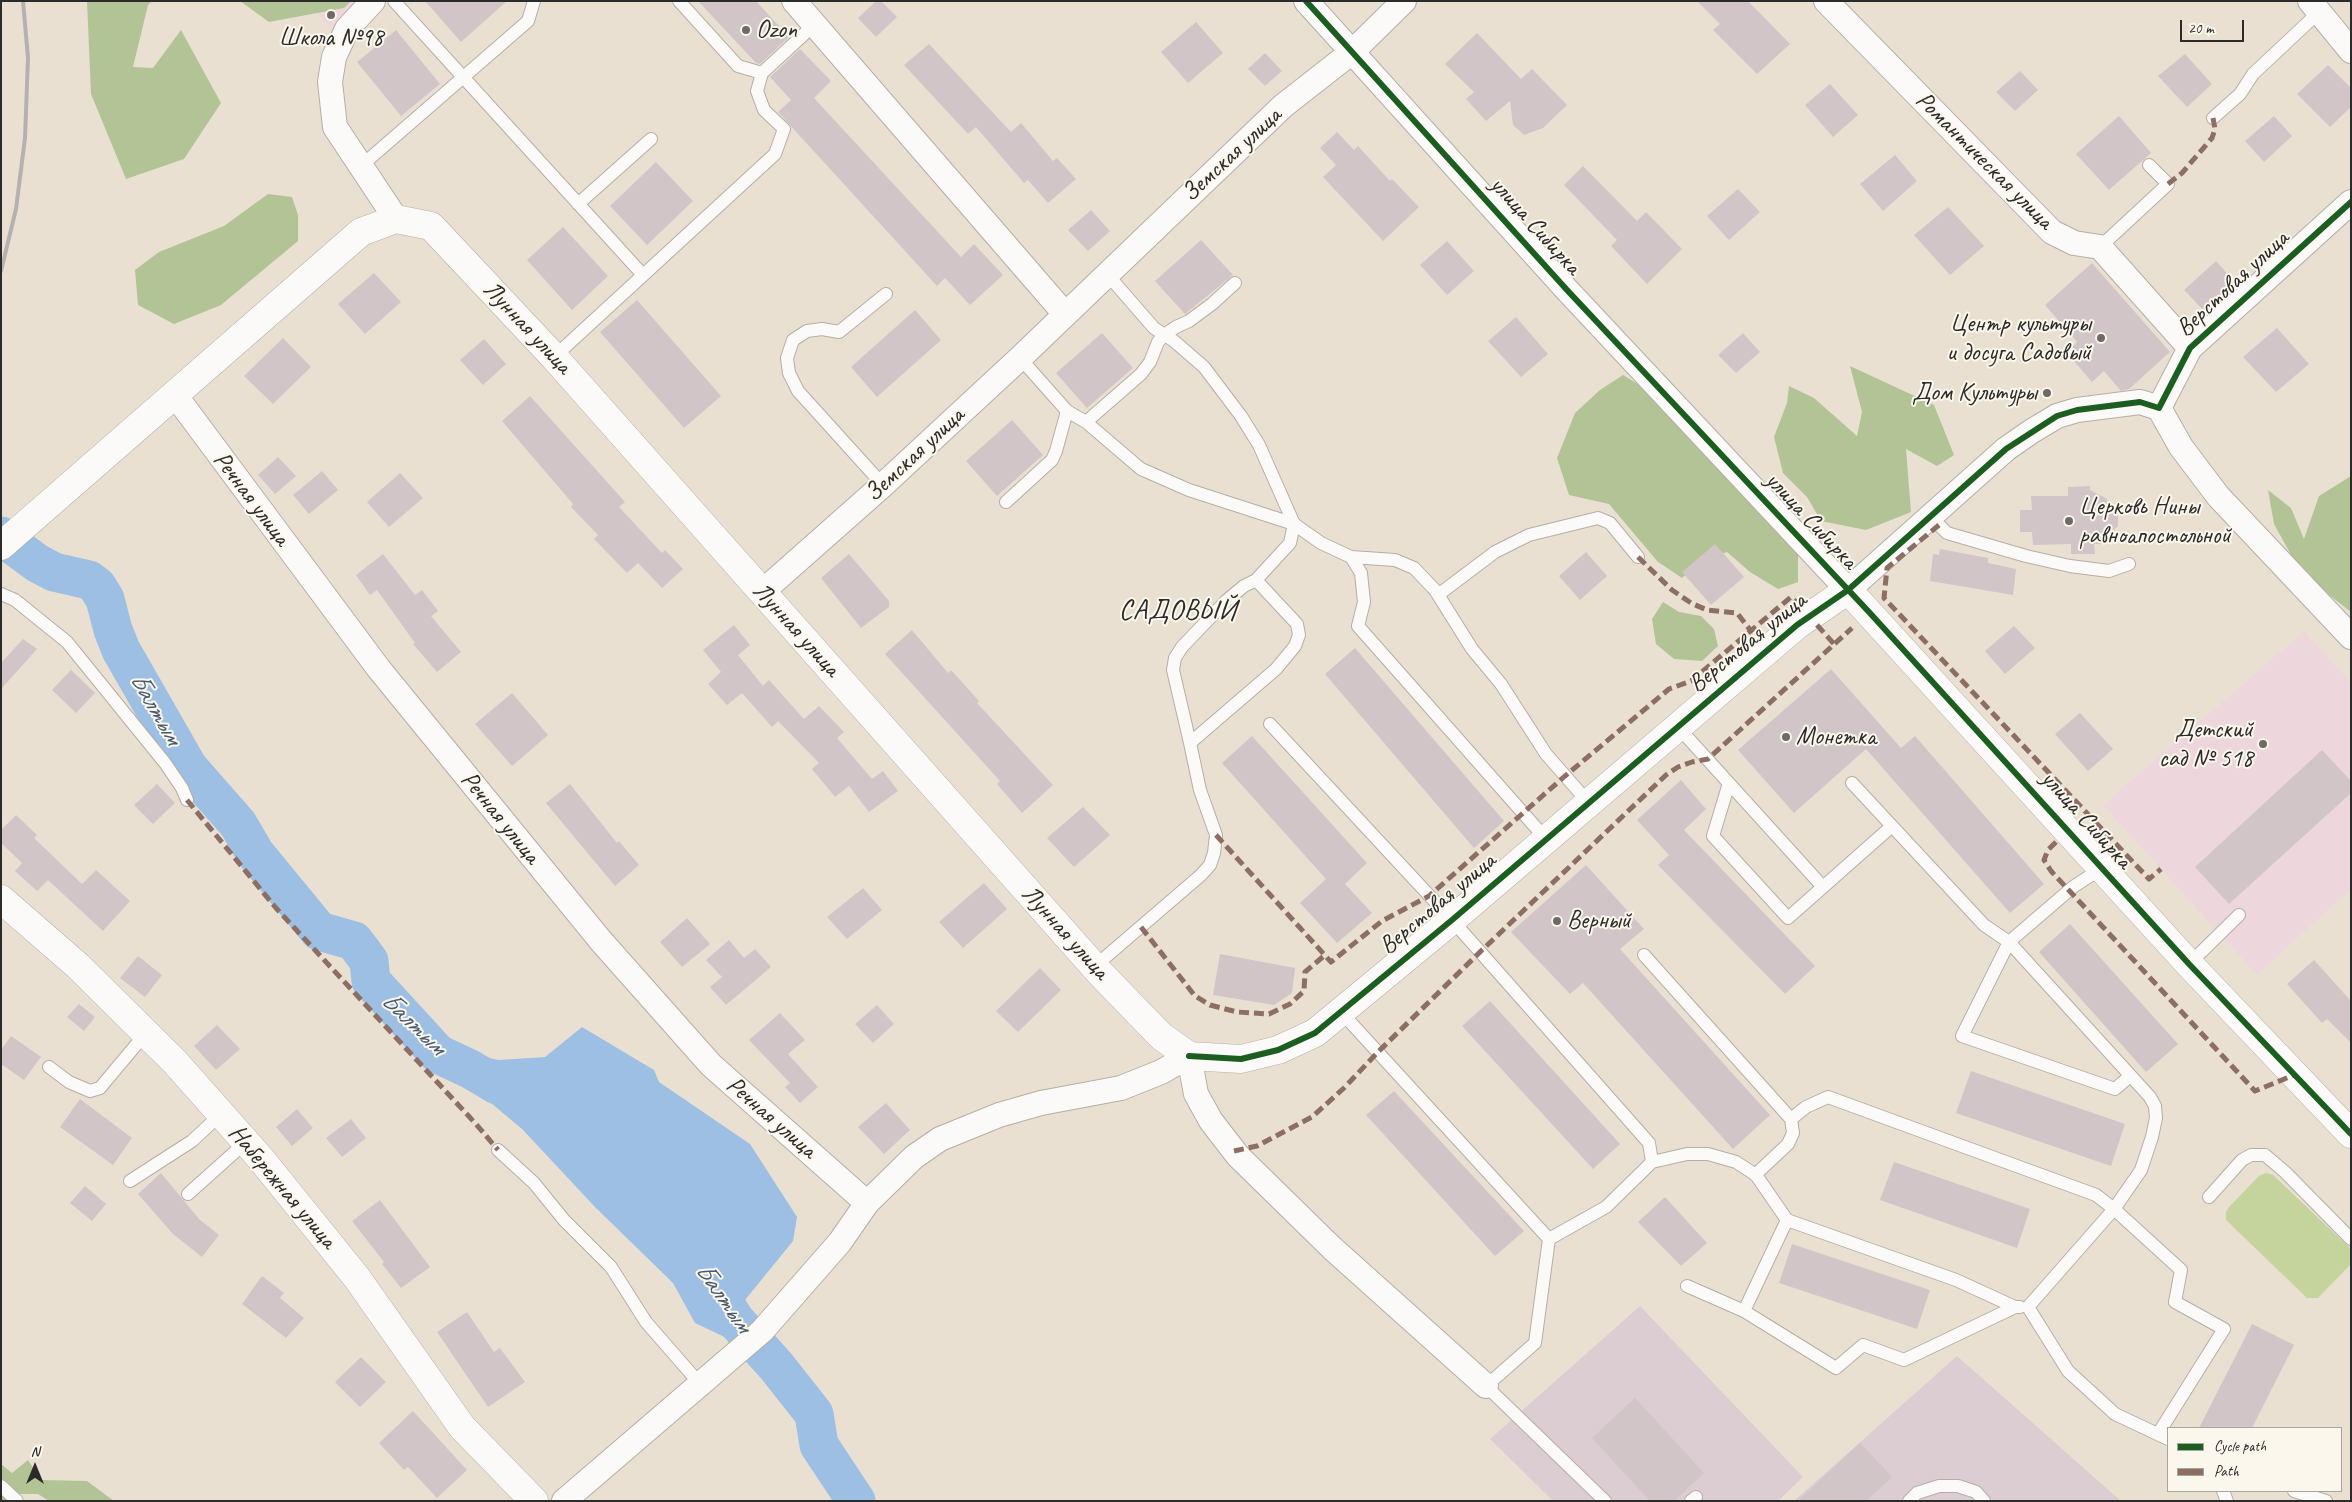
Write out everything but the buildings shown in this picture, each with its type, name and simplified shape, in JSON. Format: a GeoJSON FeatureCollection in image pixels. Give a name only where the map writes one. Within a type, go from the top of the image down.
{"type":"FeatureCollection","features":[{"type":"Feature","properties":{"kind":"street"},"geometry":{"type":"LineString","coordinates":[[1,546],[34,520],[361,232],[396,219],[335,127],[330,82],[334,58],[347,29],[373,1]]}},
{"type":"Feature","properties":{"kind":"street"},"geometry":{"type":"LineString","coordinates":[[794,1],[1065,314]]}},
{"type":"Feature","properties":{"kind":"street","name":"улица Сибирка"},"geometry":{"type":"LineString","coordinates":[[1306,1],[1567,290],[1848,590],[2189,964],[2351,1134]]}},
{"type":"Feature","properties":{"kind":"street","name":"Земская улица"},"geometry":{"type":"LineString","coordinates":[[762,592],[883,485],[1020,358],[1283,106],[1352,52],[1404,1]]}},
{"type":"Feature","properties":{"kind":"street","name":"Романтическая улица"},"geometry":{"type":"LineString","coordinates":[[1826,1],[2052,232],[2074,243],[2100,247]]}},
{"type":"Feature","properties":{"kind":"street"},"geometry":{"type":"LineString","coordinates":[[2314,7],[2351,51]]}},
{"type":"Feature","properties":{"kind":"street","name":"Верстовая улица"},"geometry":{"type":"LineString","coordinates":[[1189,1056],[1241,1059],[1278,1050],[1315,1033],[1452,920],[1588,802],[1798,625],[1848,590],[2006,449],[2057,416],[2077,410],[2140,402],[2158,408],[2190,348],[2351,202]]}},
{"type":"Feature","properties":{"kind":"street","name":"Лунная улица"},"geometry":{"type":"LineString","coordinates":[[396,219],[431,226],[554,357],[1094,967],[1161,1036],[1189,1056]]}},
{"type":"Feature","properties":{"kind":"street"},"geometry":{"type":"LineString","coordinates":[[2100,247],[2190,348]]}},
{"type":"Feature","properties":{"kind":"street","name":"Речная улица"},"geometry":{"type":"LineString","coordinates":[[176,395],[379,669],[601,940],[711,1065],[867,1203]]}},
{"type":"Feature","properties":{"kind":"street"},"geometry":{"type":"LineString","coordinates":[[2158,408],[2181,447],[2218,496],[2351,637]]}},
{"type":"Feature","properties":{"kind":"street","name":"Набережная улица"},"geometry":{"type":"LineString","coordinates":[[1,900],[78,966],[146,1033],[246,1142],[357,1278],[462,1427],[534,1501]]}},
{"type":"Feature","properties":{"kind":"street"},"geometry":{"type":"LineString","coordinates":[[564,1501],[762,1330],[840,1242],[867,1203],[914,1157],[940,1140],[966,1127],[1041,1103],[1121,1088],[1161,1072],[1189,1056],[1196,1094],[1211,1121],[1238,1156],[1332,1248],[1486,1386]]}},
{"type":"Feature","properties":{"kind":"lane"},"geometry":{"type":"LineString","coordinates":[[394,1],[643,275]]}},
{"type":"Feature","properties":{"kind":"lane"},"geometry":{"type":"LineString","coordinates":[[361,166],[528,21],[533,10],[534,1]]}},
{"type":"Feature","properties":{"kind":"lane"},"geometry":{"type":"LineString","coordinates":[[679,1],[738,66],[762,73]]}},
{"type":"Feature","properties":{"kind":"lane"},"geometry":{"type":"LineString","coordinates":[[2213,118],[2240,94],[2253,74],[2314,7]]}},
{"type":"Feature","properties":{"kind":"lane"},"geometry":{"type":"LineString","coordinates":[[554,357],[775,154],[784,129],[764,110],[757,91],[762,73],[815,24]]}},
{"type":"Feature","properties":{"kind":"lane"},"geometry":{"type":"LineString","coordinates":[[578,204],[650,139]]}},
{"type":"Feature","properties":{"kind":"lane"},"geometry":{"type":"LineString","coordinates":[[2100,247],[2168,184],[2149,165]]}},
{"type":"Feature","properties":{"kind":"lane"},"geometry":{"type":"LineString","coordinates":[[1094,967],[1201,875],[1210,865],[1216,835],[1200,790],[1173,670],[1175,658],[1182,647],[1226,601],[1244,586],[1256,580],[1290,543],[1294,524],[1260,445],[1204,367],[1154,328],[1107,274]]}},
{"type":"Feature","properties":{"kind":"lane"},"geometry":{"type":"LineString","coordinates":[[1086,422],[1141,374],[1150,362],[1158,342],[1164,335],[1176,326],[1189,321],[1212,304],[1235,282]]}},
{"type":"Feature","properties":{"kind":"lane"},"geometry":{"type":"LineString","coordinates":[[883,485],[798,391],[788,373],[787,358],[793,340],[807,331],[822,329],[839,332],[886,294]]}},
{"type":"Feature","properties":{"kind":"lane"},"geometry":{"type":"LineString","coordinates":[[1020,358],[1066,411],[1086,422],[1141,469],[1189,490],[1294,524],[1321,543],[1351,557],[1395,560],[1414,568],[1438,595],[1472,648],[1501,684],[1546,754],[1588,802]]}},
{"type":"Feature","properties":{"kind":"lane"},"geometry":{"type":"LineString","coordinates":[[1006,502],[1052,460],[1066,411]]}},
{"type":"Feature","properties":{"kind":"lane"},"geometry":{"type":"LineString","coordinates":[[1930,516],[1947,533],[2035,558],[2070,566],[2108,570],[2129,564]]}},
{"type":"Feature","properties":{"kind":"lane"},"geometry":{"type":"LineString","coordinates":[[1438,595],[1496,552],[1529,536],[1598,518],[1610,523],[1638,557]]}},
{"type":"Feature","properties":{"kind":"lane"},"geometry":{"type":"LineString","coordinates":[[1351,557],[1360,573],[1362,582],[1364,602],[1358,626],[1546,839]]}},
{"type":"Feature","properties":{"kind":"lane"},"geometry":{"type":"LineString","coordinates":[[1190,743],[1276,669],[1295,646],[1299,635],[1297,624],[1256,580]]}},
{"type":"Feature","properties":{"kind":"lane"},"geometry":{"type":"LineString","coordinates":[[1,594],[15,600],[67,642],[165,763],[182,788],[187,800]]}},
{"type":"Feature","properties":{"kind":"lane"},"geometry":{"type":"LineString","coordinates":[[1270,724],[1452,920],[1649,1143],[1652,1162]]}},
{"type":"Feature","properties":{"kind":"lane"},"geometry":{"type":"LineString","coordinates":[[1678,726],[1822,887]]}},
{"type":"Feature","properties":{"kind":"lane"},"geometry":{"type":"LineString","coordinates":[[1549,1239],[1606,1207],[1652,1162],[1687,1154],[1708,1154],[1736,1162],[1756,1174],[1786,1220],[1956,1280],[2015,1307],[2028,1307],[2114,1208],[2141,1170],[2156,1118],[2155,1106],[2150,1097],[2009,942],[1984,925],[1852,783]]}},
{"type":"Feature","properties":{"kind":"lane"},"geometry":{"type":"LineString","coordinates":[[1729,784],[1713,836],[1788,918],[1892,826]]}},
{"type":"Feature","properties":{"kind":"lane"},"geometry":{"type":"LineString","coordinates":[[2102,868],[2073,887],[2009,942],[1962,1036],[2115,1089],[2130,1076]]}},
{"type":"Feature","properties":{"kind":"lane"},"geometry":{"type":"LineString","coordinates":[[2189,964],[2239,915]]}},
{"type":"Feature","properties":{"kind":"lane"},"geometry":{"type":"LineString","coordinates":[[1644,955],[1791,1120],[1793,1133],[1788,1144],[1756,1174]]}},
{"type":"Feature","properties":{"kind":"lane"},"geometry":{"type":"LineString","coordinates":[[1341,1012],[1549,1239]]}},
{"type":"Feature","properties":{"kind":"lane"},"geometry":{"type":"LineString","coordinates":[[49,1067],[68,1082],[90,1091],[100,1088],[146,1033]]}},
{"type":"Feature","properties":{"kind":"lane"},"geometry":{"type":"LineString","coordinates":[[1791,1120],[1806,1107],[1828,1097],[2096,1195],[2114,1208],[2181,1270],[2175,1302],[2224,1329],[2169,1427]]}},
{"type":"Feature","properties":{"kind":"lane"},"geometry":{"type":"LineString","coordinates":[[130,1181],[192,1140],[221,1114]]}},
{"type":"Feature","properties":{"kind":"lane"},"geometry":{"type":"LineString","coordinates":[[188,1194],[246,1142]]}},
{"type":"Feature","properties":{"kind":"lane"},"geometry":{"type":"LineString","coordinates":[[498,1150],[534,1183],[564,1220],[611,1267],[646,1322],[700,1384]]}},
{"type":"Feature","properties":{"kind":"lane"},"geometry":{"type":"LineString","coordinates":[[2209,1198],[2242,1160],[2251,1155],[2266,1155],[2351,1239]]}},
{"type":"Feature","properties":{"kind":"lane"},"geometry":{"type":"LineString","coordinates":[[1744,1310],[1786,1220]]}},
{"type":"Feature","properties":{"kind":"lane"},"geometry":{"type":"LineString","coordinates":[[1549,1239],[1535,1343],[1486,1386],[1606,1501]]}},
{"type":"Feature","properties":{"kind":"lane"},"geometry":{"type":"LineString","coordinates":[[1687,1286],[1744,1310],[1836,1368],[1863,1345],[1904,1360],[2015,1307]]}},
{"type":"Feature","properties":{"kind":"lane"},"geometry":{"type":"LineString","coordinates":[[2028,1307],[2068,1371],[2115,1414],[2163,1437]]}},
{"type":"Feature","properties":{"kind":"lane"},"geometry":{"type":"LineString","coordinates":[[1,1486],[17,1501]]}},
{"type":"Feature","properties":{"kind":"lane"},"geometry":{"type":"LineString","coordinates":[[1909,1501],[1917,1493],[1939,1486],[1958,1486],[1976,1492],[1984,1501]]}},
{"type":"Feature","properties":{"kind":"lane"},"geometry":{"type":"LineString","coordinates":[[2297,1492],[2326,1501]]}},
{"type":"Feature","properties":{"kind":"shaded area","name":"Школа №98"},"geometry":{"type":"Polygon","coordinates":[[[306,1],[355,1],[331,28],[306,1]]]}},
{"type":"Feature","properties":{"kind":"shaded area","name":"Детский сад № 518"},"geometry":{"type":"Polygon","coordinates":[[[2304,631],[2351,682],[2351,889],[2257,975],[2103,805],[2304,631]]]}},
{"type":"Feature","properties":{"kind":"shaded area"},"geometry":{"type":"Polygon","coordinates":[[[1640,1306],[1803,1477],[1778,1501],[1553,1501],[1490,1439],[1640,1306]]]}},
{"type":"Feature","properties":{"kind":"shaded area"},"geometry":{"type":"Polygon","coordinates":[[[1957,1356],[2121,1501],[1794,1501],[1957,1356]]]}},
{"type":"Feature","properties":{"kind":"green space"},"geometry":{"type":"Polygon","coordinates":[[[87,1],[152,1],[148,5],[133,67],[153,68],[181,30],[221,103],[184,159],[126,179],[91,94],[87,1]]]}},
{"type":"Feature","properties":{"kind":"green space"},"geometry":{"type":"Polygon","coordinates":[[[240,1],[351,1],[344,8],[269,22],[240,1]]]}},
{"type":"Feature","properties":{"kind":"green space"},"geometry":{"type":"Polygon","coordinates":[[[268,194],[292,197],[298,215],[298,241],[221,305],[174,324],[138,305],[135,270],[159,252],[224,226],[268,194]]]}},
{"type":"Feature","properties":{"kind":"green space"},"geometry":{"type":"Polygon","coordinates":[[[1850,366],[1934,405],[1954,455],[1937,466],[1906,449],[1911,512],[1866,530],[1821,521],[1807,497],[1783,473],[1774,437],[1787,403],[1789,386],[1814,398],[1857,436],[1862,412],[1850,366]]]}},
{"type":"Feature","properties":{"kind":"green space"},"geometry":{"type":"Polygon","coordinates":[[[1623,375],[1641,386],[1759,508],[1798,554],[1798,582],[1778,589],[1750,572],[1727,552],[1702,561],[1682,578],[1658,562],[1609,504],[1569,495],[1557,458],[1575,413],[1600,390],[1623,375]]]}},
{"type":"Feature","properties":{"kind":"green space"},"geometry":{"type":"Polygon","coordinates":[[[2351,476],[2351,612],[2301,573],[2274,524],[2268,490],[2291,508],[2304,539],[2319,496],[2351,476]]]}},
{"type":"Feature","properties":{"kind":"green space"},"geometry":{"type":"Polygon","coordinates":[[[1663,602],[1679,612],[1701,616],[1714,629],[1718,646],[1702,661],[1674,659],[1656,644],[1652,619],[1663,602]]]}},
{"type":"Feature","properties":{"kind":"green space"},"geometry":{"type":"Polygon","coordinates":[[[2266,1173],[2273,1175],[2351,1249],[2351,1264],[2318,1298],[2307,1298],[2226,1220],[2226,1212],[2229,1207],[2259,1176],[2266,1173]]]}},
{"type":"Feature","properties":{"kind":"green space"},"geometry":{"type":"Polygon","coordinates":[[[28,1460],[41,1480],[87,1481],[114,1501],[49,1501],[38,1494],[17,1494],[17,1501],[1,1501],[1,1464],[12,1473],[28,1460]]]}},
{"type":"Feature","properties":{"kind":"water"},"geometry":{"type":"Polygon","coordinates":[[[582,1027],[654,1070],[659,1082],[750,1144],[797,1217],[793,1241],[745,1300],[745,1325],[731,1340],[695,1323],[673,1283],[595,1207],[522,1129],[448,1067],[455,1050],[498,1060],[545,1057],[582,1027]]]}},
{"type":"Feature","properties":{"kind":"waterway","name":"Балтым"},"geometry":{"type":"LineString","coordinates":[[1,536],[37,563],[54,572],[89,580],[97,586],[105,599],[113,630],[121,650],[188,767],[238,824],[255,853],[319,931],[354,941],[369,961],[371,981],[438,1054],[470,1069],[497,1085]]}},
{"type":"Feature","properties":{"kind":"waterway","name":"Балтым"},"geometry":{"type":"LineString","coordinates":[[713,1285],[735,1320],[777,1367],[814,1414],[819,1445],[856,1501]]}},
{"type":"Feature","properties":{"kind":"railway"},"geometry":{"type":"LineString","coordinates":[[1,271],[16,209],[25,138],[28,58],[23,1]]}},
{"type":"Feature","properties":{"kind":"marked path"},"geometry":{"type":"LineString","coordinates":[[2168,184],[2182,173],[2212,138],[2215,129],[2213,118]]}},
{"type":"Feature","properties":{"kind":"marked path"},"geometry":{"type":"LineString","coordinates":[[1939,525],[1887,568],[1884,598],[2149,879],[2161,869]]}},
{"type":"Feature","properties":{"kind":"marked path"},"geometry":{"type":"LineString","coordinates":[[1638,557],[1672,590],[1691,603],[1707,610],[1737,613],[1751,631]]}},
{"type":"Feature","properties":{"kind":"marked path"},"geometry":{"type":"LineString","coordinates":[[1216,835],[1331,962],[1382,921],[1429,896],[1565,776],[1669,689],[1691,681],[1791,597],[1797,603]]}},
{"type":"Feature","properties":{"kind":"marked path"},"geometry":{"type":"LineString","coordinates":[[1817,625],[1834,644]]}},
{"type":"Feature","properties":{"kind":"marked path"},"geometry":{"type":"LineString","coordinates":[[1234,1151],[1257,1146],[1312,1117],[1344,1088],[1480,952],[1666,775],[1678,767],[1708,759],[1852,628]]}},
{"type":"Feature","properties":{"kind":"marked path"},"geometry":{"type":"LineString","coordinates":[[187,800],[276,908],[498,1150]]}},
{"type":"Feature","properties":{"kind":"marked path"},"geometry":{"type":"LineString","coordinates":[[2056,842],[2048,850],[2044,860],[2051,871],[2255,1091],[2294,1075]]}},
{"type":"Feature","properties":{"kind":"marked path"},"geometry":{"type":"LineString","coordinates":[[1141,927],[1195,996],[1210,1005],[1237,1012],[1269,1014],[1290,1004],[1304,991],[1305,972],[1325,955]]}},
{"type":"Feature","properties":{"kind":"cycle path"},"geometry":{"type":"LineString","coordinates":[[1306,1],[1567,290],[1869,612],[2189,964],[2351,1134]]}},
{"type":"Feature","properties":{"kind":"cycle path"},"geometry":{"type":"LineString","coordinates":[[1189,1056],[1241,1059],[1278,1050],[1315,1033],[1452,920],[1797,625],[1848,590],[2006,449],[2057,416],[2077,410],[2140,402],[2159,408],[2190,348],[2351,202]]}},
{"type":"Feature","properties":{"kind":"place","name":"Школа №98"},"geometry":{"type":"Point","coordinates":[331,15]}},
{"type":"Feature","properties":{"kind":"place","name":"Ozon"},"geometry":{"type":"Point","coordinates":[746,30]}},
{"type":"Feature","properties":{"kind":"place","name":"Центр культуры и досуга Садовый"},"geometry":{"type":"Point","coordinates":[2101,338]}},
{"type":"Feature","properties":{"kind":"place","name":"Дом Культуры"},"geometry":{"type":"Point","coordinates":[2047,393]}},
{"type":"Feature","properties":{"kind":"place","name":"Церковь Нины равноапостольной"},"geometry":{"type":"Point","coordinates":[2069,521]}},
{"type":"Feature","properties":{"kind":"place","name":"Монетка"},"geometry":{"type":"Point","coordinates":[1786,737]}},
{"type":"Feature","properties":{"kind":"place","name":"Детский сад № 518"},"geometry":{"type":"Point","coordinates":[2263,744]}},
{"type":"Feature","properties":{"kind":"place","name":"Верный"},"geometry":{"type":"Point","coordinates":[1557,921]}},
{"type":"Feature","properties":{"kind":"district","name":"САДОВЫЙ"},"geometry":{"type":"Point","coordinates":[1178,612]}}]}
